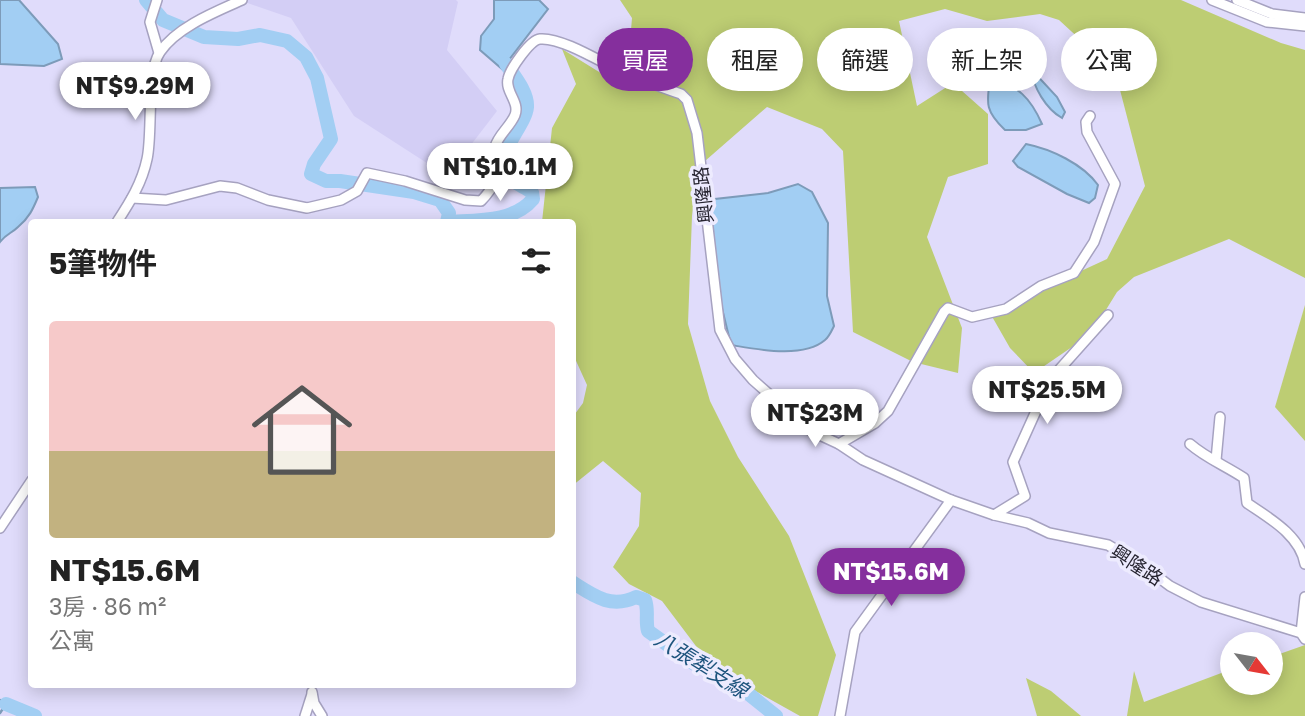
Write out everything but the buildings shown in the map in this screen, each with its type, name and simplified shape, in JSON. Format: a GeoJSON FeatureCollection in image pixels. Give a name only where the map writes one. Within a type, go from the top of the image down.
{"type":"FeatureCollection","features":[{"type":"Feature","properties":{"kind":"street"},"geometry":{"type":"LineString","coordinates":[[157,0],[150,22],[159,53]]}},
{"type":"Feature","properties":{"kind":"street"},"geometry":{"type":"LineString","coordinates":[[119,219],[141,181],[148,157],[154,72],[159,53],[198,20],[242,0]]}},
{"type":"Feature","properties":{"kind":"street"},"geometry":{"type":"LineString","coordinates":[[1212,0],[1267,22],[1305,26]]}},
{"type":"Feature","properties":{"kind":"street"},"geometry":{"type":"LineString","coordinates":[[1237,0],[1272,14],[1305,18]]}},
{"type":"Feature","properties":{"kind":"street","name":"興隆路"},"geometry":{"type":"LineString","coordinates":[[132,198],[166,200],[220,186],[237,188],[268,200],[307,208],[341,200],[357,191],[367,173],[415,184],[465,200],[481,201],[492,189],[495,179],[493,154],[496,143],[514,116],[516,107],[508,87],[508,78],[529,43],[541,39],[553,41],[681,94],[687,100],[697,133],[720,330],[735,359],[753,380],[811,431],[839,444],[863,460],[951,500],[1028,523],[1049,533],[1108,545],[1170,586],[1201,601],[1303,636]]}},
{"type":"Feature","properties":{"kind":"street"},"geometry":{"type":"LineString","coordinates":[[839,444],[875,423],[888,411],[948,307],[972,317],[1006,309],[1041,286],[1074,273],[1094,242],[1115,184],[1087,132],[1086,122],[1090,116]]}},
{"type":"Feature","properties":{"kind":"street"},"geometry":{"type":"LineString","coordinates":[[994,515],[1025,496],[1013,462],[1050,380],[1108,315]]}},
{"type":"Feature","properties":{"kind":"street"},"geometry":{"type":"LineString","coordinates":[[1216,460],[1220,417]]}},
{"type":"Feature","properties":{"kind":"street"},"geometry":{"type":"LineString","coordinates":[[1190,444],[1203,456],[1216,460],[1244,478],[1247,503],[1292,537],[1304,554],[1305,564]]}},
{"type":"Feature","properties":{"kind":"street"},"geometry":{"type":"LineString","coordinates":[[0,528],[28,486]]}},
{"type":"Feature","properties":{"kind":"street"},"geometry":{"type":"LineString","coordinates":[[839,716],[855,632],[951,500]]}},
{"type":"Feature","properties":{"kind":"street"},"geometry":{"type":"LineString","coordinates":[[1303,636],[1305,597]]}},
{"type":"Feature","properties":{"kind":"street"},"geometry":{"type":"LineString","coordinates":[[305,716],[312,692],[314,703],[322,716]]}},
{"type":"Feature","properties":{"kind":"shaded area"},"geometry":{"type":"Polygon","coordinates":[[[239,0],[456,0],[458,2],[447,50],[497,111],[447,176],[354,116],[291,18],[239,0]]]}},
{"type":"Feature","properties":{"kind":"green space"},"geometry":{"type":"Polygon","coordinates":[[[620,0],[1181,0],[1281,43],[1305,50],[1305,278],[1229,239],[1134,277],[1117,292],[1091,334],[1034,373],[1010,348],[990,313],[1107,259],[1145,186],[1120,91],[1157,91],[1157,28],[1068,28],[1059,20],[1040,14],[987,21],[945,9],[899,21],[900,28],[817,28],[817,91],[913,91],[913,87],[917,106],[940,91],[962,91],[988,114],[988,164],[948,177],[927,237],[962,328],[958,373],[913,362],[853,332],[843,151],[822,129],[767,107],[697,168],[692,216],[688,324],[710,401],[738,457],[789,536],[836,655],[818,716],[800,716],[711,666],[662,601],[629,584],[613,567],[639,526],[641,493],[603,461],[576,483],[576,413],[583,403],[587,385],[576,361],[576,219],[542,219],[552,128],[576,84],[562,49],[597,71],[597,91],[693,91],[693,28],[631,28],[632,18],[620,0]]]}},
{"type":"Feature","properties":{"kind":"green space"},"geometry":{"type":"Polygon","coordinates":[[[1305,305],[1305,441],[1275,407],[1305,305]]]}},
{"type":"Feature","properties":{"kind":"green space"},"geometry":{"type":"Polygon","coordinates":[[[1305,645],[1305,716],[1127,716],[1134,671],[1144,702],[1220,674],[1220,695],[1283,695],[1283,653],[1305,645]]]}},
{"type":"Feature","properties":{"kind":"green space"},"geometry":{"type":"Polygon","coordinates":[[[1026,678],[1051,691],[1081,716],[1037,716],[1026,678]]]}},
{"type":"Feature","properties":{"kind":"water"},"geometry":{"type":"Polygon","coordinates":[[[0,0],[19,0],[58,44],[62,59],[44,66],[0,64],[0,0]]]}},
{"type":"Feature","properties":{"kind":"water"},"geometry":{"type":"Polygon","coordinates":[[[494,0],[539,0],[548,9],[502,69],[480,50],[481,36],[494,19],[494,0]]]}},
{"type":"Feature","properties":{"kind":"water"},"geometry":{"type":"Polygon","coordinates":[[[1047,86],[1065,112],[1062,118],[1051,109],[1038,91],[1047,91],[1047,86]]]}},
{"type":"Feature","properties":{"kind":"water"},"geometry":{"type":"Polygon","coordinates":[[[989,91],[1018,91],[1028,100],[1042,124],[1026,130],[1005,130],[991,113],[989,91]]]}},
{"type":"Feature","properties":{"kind":"water"},"geometry":{"type":"Polygon","coordinates":[[[1026,144],[1056,154],[1084,170],[1098,185],[1095,198],[1089,203],[1018,167],[1013,161],[1026,144]]]}},
{"type":"Feature","properties":{"kind":"water"},"geometry":{"type":"Polygon","coordinates":[[[798,184],[812,192],[828,223],[827,296],[834,326],[825,340],[805,349],[779,351],[731,345],[706,221],[715,199],[768,193],[798,184]]]}},
{"type":"Feature","properties":{"kind":"water"},"geometry":{"type":"Polygon","coordinates":[[[35,187],[38,197],[30,213],[22,224],[0,242],[0,188],[35,187]]]}},
{"type":"Feature","properties":{"kind":"waterway","name":"八張犁支線"},"geometry":{"type":"LineString","coordinates":[[146,0],[163,20],[204,37],[238,39],[260,35],[287,41],[306,57],[317,78],[331,139],[314,164],[311,174],[326,181],[414,192],[440,200],[449,213],[448,219]]}},
{"type":"Feature","properties":{"kind":"waterway"},"geometry":{"type":"LineString","coordinates":[[493,219],[515,212],[533,199],[532,192],[505,173],[503,164],[527,107],[523,90],[506,64]]}},
{"type":"Feature","properties":{"kind":"waterway","name":"八張犁支線"},"geometry":{"type":"LineString","coordinates":[[576,584],[595,596],[611,601],[619,602],[636,597],[645,600],[648,631],[693,663],[745,691],[776,716]]}},
{"type":"Feature","properties":{"kind":"waterway"},"geometry":{"type":"LineString","coordinates":[[0,700],[6,704],[0,713]]}},
{"type":"Feature","properties":{"kind":"waterway"},"geometry":{"type":"LineString","coordinates":[[6,704],[35,716]]}}]}
